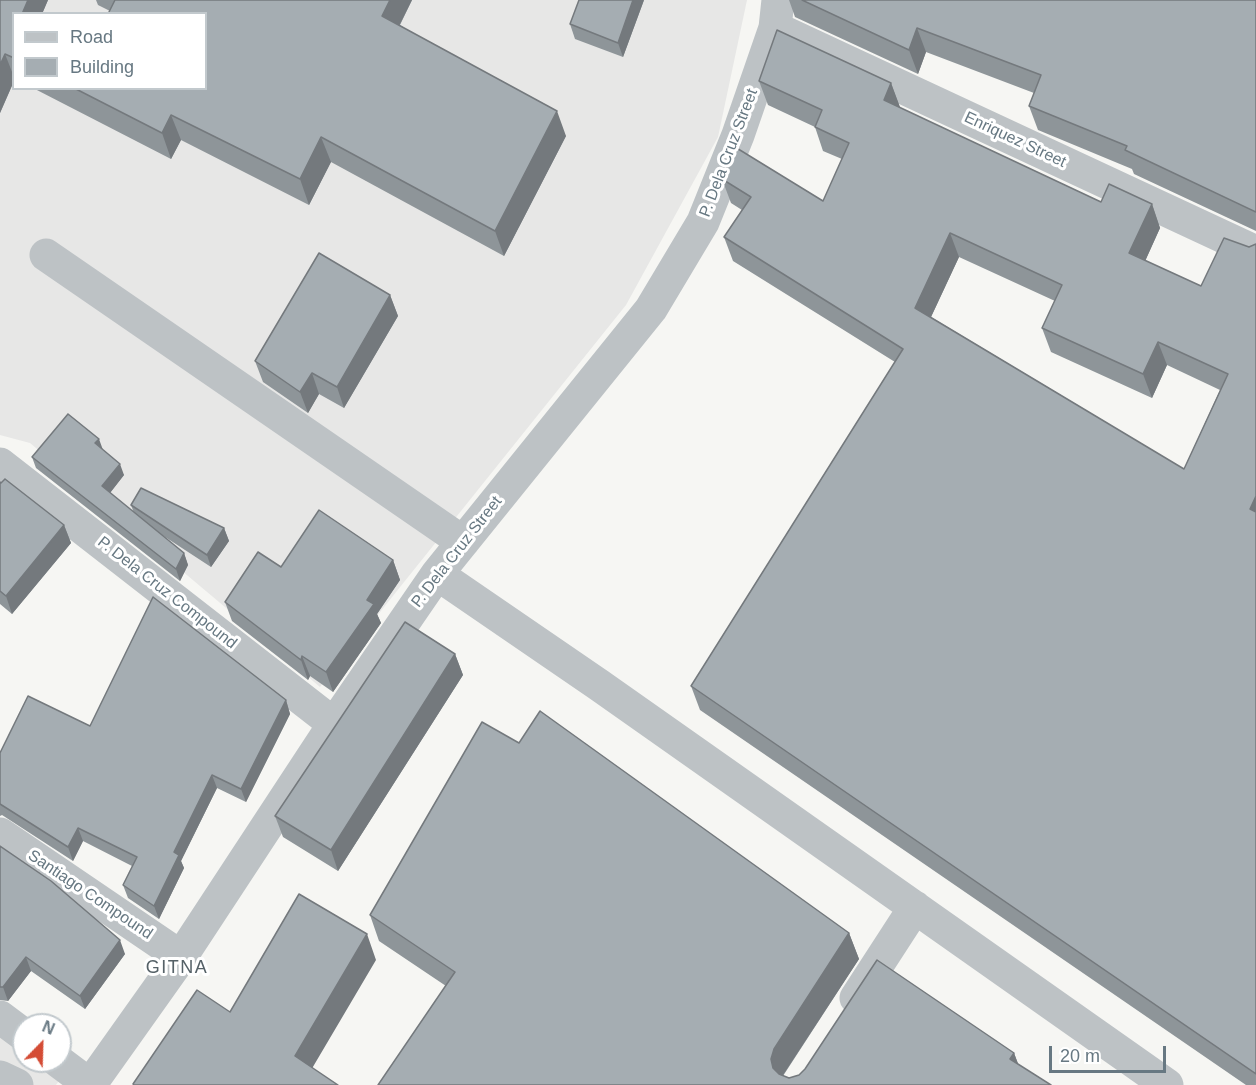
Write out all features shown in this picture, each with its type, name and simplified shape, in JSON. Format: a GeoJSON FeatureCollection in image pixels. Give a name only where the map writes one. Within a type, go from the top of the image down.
{"type":"FeatureCollection","features":[{"type":"Feature","properties":{"kind":"street","name":"Enriquez Street"},"geometry":{"type":"LineString","coordinates":[[776,14],[1256,252]]}},
{"type":"Feature","properties":{"kind":"street","name":"P. Dela Cruz Street"},"geometry":{"type":"LineString","coordinates":[[90,1085],[181,957],[333,724],[437,574],[651,309],[703,222],[738,135],[776,14]]}},
{"type":"Feature","properties":{"kind":"street"},"geometry":{"type":"LineString","coordinates":[[46,255],[463,542]]}},
{"type":"Feature","properties":{"kind":"street","name":"P. Dela Cruz Compound"},"geometry":{"type":"LineString","coordinates":[[0,464],[333,724]]}},
{"type":"Feature","properties":{"kind":"street"},"geometry":{"type":"LineString","coordinates":[[437,574],[1167,1085]]}},
{"type":"Feature","properties":{"kind":"street","name":"Santiago Compound"},"geometry":{"type":"LineString","coordinates":[[0,834],[181,957]]}},
{"type":"Feature","properties":{"kind":"street"},"geometry":{"type":"LineString","coordinates":[[838,1026],[915,907]]}},
{"type":"Feature","properties":{"kind":"street"},"geometry":{"type":"LineString","coordinates":[[72,1072],[90,1085]]}},
{"type":"Feature","properties":{"kind":"street"},"geometry":{"type":"LineString","coordinates":[[0,1077],[17,1085]]}},
{"type":"Feature","properties":{"kind":"shaded area"},"geometry":{"type":"Polygon","coordinates":[[[0,0],[747,0],[718,137],[626,305],[320,687],[30,443],[0,435],[0,0]]]}},
{"type":"Feature","properties":{"kind":"shaded area"},"geometry":{"type":"Polygon","coordinates":[[[0,1031],[12,1040],[12,1073],[60,1073],[63,1075],[56,1085],[0,1085],[0,1031]]]}},
{"type":"Feature","properties":{"kind":"building"},"geometry":{"type":"Polygon","coordinates":[[[0,0],[28,0],[23,12],[12,12],[12,57],[5,54],[0,65],[0,0]]]}},
{"type":"Feature","properties":{"kind":"building"},"geometry":{"type":"Polygon","coordinates":[[[115,0],[390,0],[382,16],[557,111],[495,231],[321,137],[300,179],[171,115],[162,133],[78,90],[207,90],[207,12],[109,12],[115,0]]]}},
{"type":"Feature","properties":{"kind":"building"},"geometry":{"type":"Polygon","coordinates":[[[579,0],[633,0],[618,43],[570,24],[579,0]]]}},
{"type":"Feature","properties":{"kind":"building"},"geometry":{"type":"Polygon","coordinates":[[[802,0],[1256,0],[1256,212],[1125,150],[1127,146],[1029,106],[1041,75],[917,28],[909,50],[802,0]]]}},
{"type":"Feature","properties":{"kind":"building"},"geometry":{"type":"Polygon","coordinates":[[[777,30],[891,83],[884,100],[1101,202],[1109,184],[1152,204],[1129,253],[1201,286],[1224,238],[1249,247],[1256,244],[1256,496],[1250,509],[1256,512],[1256,1074],[691,686],[903,349],[724,237],[751,197],[722,179],[735,147],[823,201],[849,143],[815,127],[822,110],[759,81],[777,30]],[[950,233],[915,308],[1184,469],[1228,374],[1158,342],[1143,374],[1042,328],[1062,285],[950,233]]]}},
{"type":"Feature","properties":{"kind":"building"},"geometry":{"type":"Polygon","coordinates":[[[319,253],[390,295],[337,387],[312,373],[300,392],[255,361],[319,253]]]}},
{"type":"Feature","properties":{"kind":"building"},"geometry":{"type":"Polygon","coordinates":[[[68,414],[99,439],[95,443],[120,464],[102,486],[184,553],[176,569],[32,457],[68,414]]]}},
{"type":"Feature","properties":{"kind":"building"},"geometry":{"type":"Polygon","coordinates":[[[5,479],[64,525],[6,596],[0,591],[0,482],[5,479]]]}},
{"type":"Feature","properties":{"kind":"building"},"geometry":{"type":"Polygon","coordinates":[[[141,488],[224,528],[207,555],[131,505],[141,488]]]}},
{"type":"Feature","properties":{"kind":"building"},"geometry":{"type":"Polygon","coordinates":[[[319,510],[393,560],[367,600],[374,604],[326,672],[302,656],[301,660],[225,602],[258,552],[281,567],[319,510]]]}},
{"type":"Feature","properties":{"kind":"building"},"geometry":{"type":"Polygon","coordinates":[[[153,597],[286,700],[241,789],[212,775],[174,852],[179,855],[154,906],[123,885],[137,857],[78,828],[68,847],[0,804],[0,753],[28,696],[90,726],[153,597]]]}},
{"type":"Feature","properties":{"kind":"building"},"geometry":{"type":"Polygon","coordinates":[[[405,622],[455,654],[331,850],[275,816],[405,622]]]}},
{"type":"Feature","properties":{"kind":"building"},"geometry":{"type":"Polygon","coordinates":[[[540,711],[849,933],[774,1049],[771,1059],[773,1068],[779,1074],[789,1078],[799,1075],[805,1069],[877,960],[1014,1053],[1010,1059],[1051,1085],[378,1085],[455,972],[370,915],[482,722],[519,743],[540,711]]]}},
{"type":"Feature","properties":{"kind":"building"},"geometry":{"type":"Polygon","coordinates":[[[0,846],[51,881],[120,940],[80,996],[26,957],[3,987],[0,987],[0,846]]]}},
{"type":"Feature","properties":{"kind":"building"},"geometry":{"type":"Polygon","coordinates":[[[299,894],[367,934],[295,1056],[338,1085],[134,1085],[197,990],[230,1012],[299,894]]]}},
{"type":"Feature","properties":{"kind":"district","name":"GITNA"},"geometry":{"type":"Point","coordinates":[177,968]}}]}
